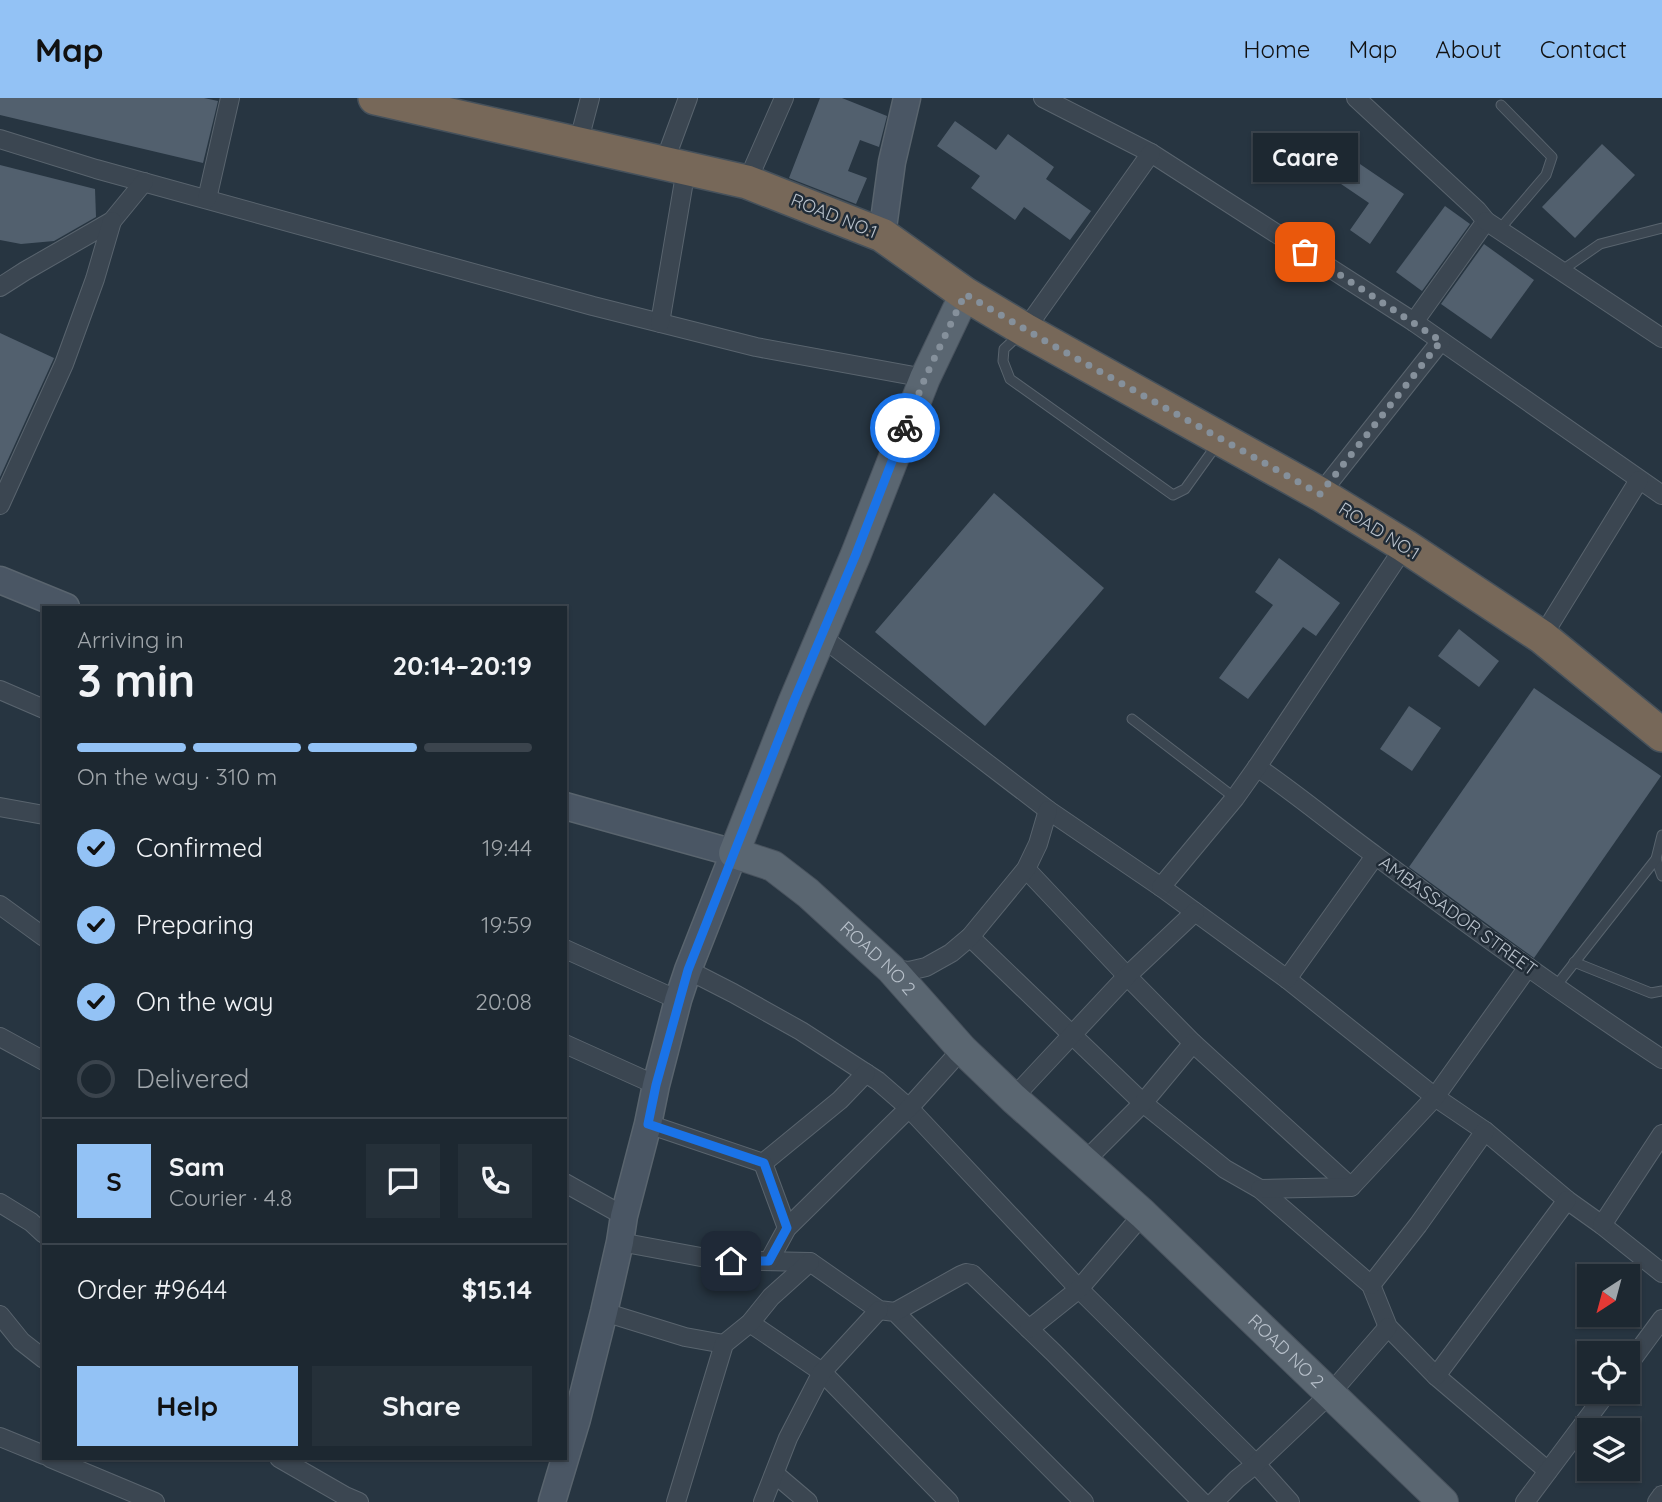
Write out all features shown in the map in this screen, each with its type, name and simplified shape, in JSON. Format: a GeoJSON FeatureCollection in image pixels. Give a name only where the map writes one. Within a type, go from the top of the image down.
{"type":"FeatureCollection","features":[{"type":"Feature","properties":{"kind":"highway","name":"ROAD NO.1"},"geometry":{"type":"LineString","coordinates":[[375,98],[747,182],[883,235],[965,294],[1025,330],[1320,494],[1405,546],[1542,636],[1662,735]]}},
{"type":"Feature","properties":{"kind":"main road"},"geometry":{"type":"LineString","coordinates":[[734,853],[925,378],[965,294]]}},
{"type":"Feature","properties":{"kind":"main road","name":"ROAD NO 2"},"geometry":{"type":"LineString","coordinates":[[734,853],[773,866],[808,893],[891,969],[962,1049],[1013,1098],[1143,1214],[1443,1502]]}},
{"type":"Feature","properties":{"kind":"street"},"geometry":{"type":"LineString","coordinates":[[207,199],[230,98]]}},
{"type":"Feature","properties":{"kind":"street"},"geometry":{"type":"LineString","coordinates":[[578,144],[590,98]]}},
{"type":"Feature","properties":{"kind":"street"},"geometry":{"type":"LineString","coordinates":[[660,323],[675,166],[688,98]]}},
{"type":"Feature","properties":{"kind":"street"},"geometry":{"type":"LineString","coordinates":[[747,182],[783,98]]}},
{"type":"Feature","properties":{"kind":"street"},"geometry":{"type":"LineString","coordinates":[[883,235],[892,162],[906,98]]}},
{"type":"Feature","properties":{"kind":"street"},"geometry":{"type":"LineString","coordinates":[[1043,98],[1152,153],[1415,323],[1662,495]]}},
{"type":"Feature","properties":{"kind":"street"},"geometry":{"type":"LineString","coordinates":[[1356,98],[1492,226],[1662,338]]}},
{"type":"Feature","properties":{"kind":"street"},"geometry":{"type":"LineString","coordinates":[[0,139],[593,306],[756,347],[925,378]]}},
{"type":"Feature","properties":{"kind":"street"},"geometry":{"type":"LineString","coordinates":[[1025,330],[1152,153]]}},
{"type":"Feature","properties":{"kind":"street"},"geometry":{"type":"LineString","coordinates":[[0,287],[112,221],[144,181]]}},
{"type":"Feature","properties":{"kind":"street"},"geometry":{"type":"LineString","coordinates":[[0,505],[64,364],[95,279],[112,221]]}},
{"type":"Feature","properties":{"kind":"street"},"geometry":{"type":"LineString","coordinates":[[1415,323],[1492,226]]}},
{"type":"Feature","properties":{"kind":"street"},"geometry":{"type":"LineString","coordinates":[[1320,494],[1441,341]]}},
{"type":"Feature","properties":{"kind":"street"},"geometry":{"type":"LineString","coordinates":[[1542,636],[1639,480]]}},
{"type":"Feature","properties":{"kind":"street"},"geometry":{"type":"LineString","coordinates":[[1161,887],[1235,798],[1405,546]]}},
{"type":"Feature","properties":{"kind":"street"},"geometry":{"type":"LineString","coordinates":[[0,580],[64,606]]}},
{"type":"Feature","properties":{"kind":"street"},"geometry":{"type":"LineString","coordinates":[[822,637],[1048,810],[1161,887],[1287,979],[1435,1097],[1485,1131],[1567,1200],[1602,1224],[1662,1273]]}},
{"type":"Feature","properties":{"kind":"street"},"geometry":{"type":"LineString","coordinates":[[0,690],[42,708]]}},
{"type":"Feature","properties":{"kind":"street","name":"AMBASSADOR STREET"},"geometry":{"type":"LineString","coordinates":[[1257,767],[1528,967],[1662,1059]]}},
{"type":"Feature","properties":{"kind":"street"},"geometry":{"type":"LineString","coordinates":[[0,807],[42,815]]}},
{"type":"Feature","properties":{"kind":"street"},"geometry":{"type":"LineString","coordinates":[[567,807],[734,853],[678,1000],[604,1312],[567,1436]]}},
{"type":"Feature","properties":{"kind":"street"},"geometry":{"type":"LineString","coordinates":[[891,969],[909,971],[926,967],[951,953],[970,937],[1026,869],[1038,844],[1048,810]]}},
{"type":"Feature","properties":{"kind":"street"},"geometry":{"type":"LineString","coordinates":[[1287,979],[1375,856]]}},
{"type":"Feature","properties":{"kind":"street"},"geometry":{"type":"LineString","coordinates":[[1026,869],[1193,1043],[1351,1186]]}},
{"type":"Feature","properties":{"kind":"street"},"geometry":{"type":"LineString","coordinates":[[0,905],[42,936]]}},
{"type":"Feature","properties":{"kind":"street"},"geometry":{"type":"LineString","coordinates":[[1013,1098],[1127,976],[1195,912]]}},
{"type":"Feature","properties":{"kind":"street"},"geometry":{"type":"LineString","coordinates":[[970,937],[1143,1103],[1224,1168],[1260,1189],[1371,1285],[1388,1326],[1436,1376],[1548,1471]]}},
{"type":"Feature","properties":{"kind":"street"},"geometry":{"type":"LineString","coordinates":[[567,950],[678,1000]]}},
{"type":"Feature","properties":{"kind":"street"},"geometry":{"type":"LineString","coordinates":[[1260,1189],[1351,1186],[1435,1097],[1528,967]]}},
{"type":"Feature","properties":{"kind":"street"},"geometry":{"type":"LineString","coordinates":[[688,970],[801,1031],[878,1081],[909,1108],[1079,1289],[1256,1464],[1290,1502]]}},
{"type":"Feature","properties":{"kind":"street"},"geometry":{"type":"LineString","coordinates":[[0,1037],[42,1060]]}},
{"type":"Feature","properties":{"kind":"street"},"geometry":{"type":"LineString","coordinates":[[1085,1161],[1143,1103],[1193,1043]]}},
{"type":"Feature","properties":{"kind":"street"},"geometry":{"type":"LineString","coordinates":[[567,1045],[656,1085]]}},
{"type":"Feature","properties":{"kind":"street"},"geometry":{"type":"LineString","coordinates":[[769,1261],[787,1228],[909,1108],[962,1049]]}},
{"type":"Feature","properties":{"kind":"street"},"geometry":{"type":"LineString","coordinates":[[764,1163],[840,1100],[866,1073]]}},
{"type":"Feature","properties":{"kind":"street"},"geometry":{"type":"LineString","coordinates":[[648,1124],[764,1163]]}},
{"type":"Feature","properties":{"kind":"street"},"geometry":{"type":"LineString","coordinates":[[1371,1285],[1485,1131]]}},
{"type":"Feature","properties":{"kind":"street"},"geometry":{"type":"LineString","coordinates":[[1602,1224],[1662,1134]]}},
{"type":"Feature","properties":{"kind":"street"},"geometry":{"type":"LineString","coordinates":[[764,1163],[787,1228]]}},
{"type":"Feature","properties":{"kind":"street"},"geometry":{"type":"LineString","coordinates":[[567,1185],[622,1229],[717,1260],[810,1262],[887,1311],[1084,1502]]}},
{"type":"Feature","properties":{"kind":"street"},"geometry":{"type":"LineString","coordinates":[[1436,1376],[1567,1200]]}},
{"type":"Feature","properties":{"kind":"street"},"geometry":{"type":"LineString","coordinates":[[0,1203],[42,1232]]}},
{"type":"Feature","properties":{"kind":"street"},"geometry":{"type":"LineString","coordinates":[[1030,1329],[1079,1289],[1143,1214]]}},
{"type":"Feature","properties":{"kind":"street"},"geometry":{"type":"LineString","coordinates":[[676,1502],[724,1344],[750,1323],[771,1297],[810,1262]]}},
{"type":"Feature","properties":{"kind":"street"},"geometry":{"type":"LineString","coordinates":[[763,1502],[788,1438],[822,1372],[887,1311],[966,1273],[972,1274],[1030,1329],[1202,1502]]}},
{"type":"Feature","properties":{"kind":"street"},"geometry":{"type":"LineString","coordinates":[[604,1312],[685,1337],[724,1344]]}},
{"type":"Feature","properties":{"kind":"street"},"geometry":{"type":"LineString","coordinates":[[0,1315],[21,1341],[42,1358]]}},
{"type":"Feature","properties":{"kind":"street"},"geometry":{"type":"LineString","coordinates":[[1640,1349],[1662,1319]]}},
{"type":"Feature","properties":{"kind":"street"},"geometry":{"type":"LineString","coordinates":[[750,1323],[822,1372],[949,1502]]}},
{"type":"Feature","properties":{"kind":"street"},"geometry":{"type":"LineString","coordinates":[[1214,1502],[1331,1394],[1388,1326]]}},
{"type":"Feature","properties":{"kind":"street"},"geometry":{"type":"LineString","coordinates":[[1525,1502],[1598,1404]]}},
{"type":"Feature","properties":{"kind":"street"},"geometry":{"type":"LineString","coordinates":[[0,1437],[42,1454]]}},
{"type":"Feature","properties":{"kind":"street"},"geometry":{"type":"LineString","coordinates":[[55,1460],[155,1502]]}},
{"type":"Feature","properties":{"kind":"street"},"geometry":{"type":"LineString","coordinates":[[282,1460],[359,1502]]}},
{"type":"Feature","properties":{"kind":"street"},"geometry":{"type":"LineString","coordinates":[[552,1502],[562,1460]]}},
{"type":"Feature","properties":{"kind":"street"},"geometry":{"type":"LineString","coordinates":[[775,1474],[808,1502]]}},
{"type":"Feature","properties":{"kind":"street"},"geometry":{"type":"LineString","coordinates":[[1657,1502],[1662,1495]]}},
{"type":"Feature","properties":{"kind":"lane"},"geometry":{"type":"LineString","coordinates":[[1492,226],[1546,175],[1552,157],[1501,105]]}},
{"type":"Feature","properties":{"kind":"lane"},"geometry":{"type":"LineString","coordinates":[[1561,271],[1600,244],[1662,228]]}},
{"type":"Feature","properties":{"kind":"lane"},"geometry":{"type":"LineString","coordinates":[[1025,330],[1004,349],[1003,361],[1010,379],[1173,495],[1185,489],[1221,439]]}},
{"type":"Feature","properties":{"kind":"lane"},"geometry":{"type":"LineString","coordinates":[[1132,719],[1235,798]]}},
{"type":"Feature","properties":{"kind":"lane"},"geometry":{"type":"LineString","coordinates":[[1556,986],[1656,859],[1662,835]]}},
{"type":"Feature","properties":{"kind":"lane"},"geometry":{"type":"LineString","coordinates":[[1656,859],[1662,876]]}},
{"type":"Feature","properties":{"kind":"lane"},"geometry":{"type":"LineString","coordinates":[[1574,962],[1651,993],[1662,991]]}},
{"type":"Feature","properties":{"kind":"building"},"geometry":{"type":"Polygon","coordinates":[[[0,98],[204,98],[218,101],[203,163],[0,115],[0,98]]]}},
{"type":"Feature","properties":{"kind":"building"},"geometry":{"type":"Polygon","coordinates":[[[820,98],[842,98],[887,116],[879,147],[860,140],[848,171],[867,178],[856,204],[789,178],[820,98]]]}},
{"type":"Feature","properties":{"kind":"building"},"geometry":{"type":"Polygon","coordinates":[[[955,121],[996,150],[1008,134],[1054,167],[1046,179],[1091,211],[1070,240],[1024,207],[1015,220],[971,188],[980,176],[937,146],[955,121]]]}},
{"type":"Feature","properties":{"kind":"building"},"geometry":{"type":"Polygon","coordinates":[[[1602,144],[1635,175],[1575,238],[1542,207],[1602,144]]]}},
{"type":"Feature","properties":{"kind":"building"},"geometry":{"type":"Polygon","coordinates":[[[1335,147],[1404,194],[1370,244],[1350,230],[1369,203],[1319,169],[1335,147]]]}},
{"type":"Feature","properties":{"kind":"building"},"geometry":{"type":"Polygon","coordinates":[[[0,165],[95,189],[96,217],[54,241],[21,244],[0,240],[0,165]]]}},
{"type":"Feature","properties":{"kind":"building"},"geometry":{"type":"Polygon","coordinates":[[[1445,206],[1470,224],[1422,291],[1396,272],[1445,206]]]}},
{"type":"Feature","properties":{"kind":"building"},"geometry":{"type":"Polygon","coordinates":[[[1484,244],[1534,280],[1491,339],[1441,304],[1484,244]]]}},
{"type":"Feature","properties":{"kind":"building"},"geometry":{"type":"Polygon","coordinates":[[[0,333],[54,358],[0,477],[0,333]]]}},
{"type":"Feature","properties":{"kind":"building"},"geometry":{"type":"Polygon","coordinates":[[[994,493],[1104,588],[985,726],[875,632],[994,493]]]}},
{"type":"Feature","properties":{"kind":"building"},"geometry":{"type":"Polygon","coordinates":[[[1279,558],[1340,603],[1316,636],[1303,627],[1248,699],[1219,678],[1273,605],[1255,592],[1279,558]]]}},
{"type":"Feature","properties":{"kind":"building"},"geometry":{"type":"Polygon","coordinates":[[[1459,629],[1499,661],[1479,687],[1438,656],[1459,629]]]}},
{"type":"Feature","properties":{"kind":"building"},"geometry":{"type":"Polygon","coordinates":[[[1534,688],[1661,776],[1534,958],[1409,867],[1534,688]]]}},
{"type":"Feature","properties":{"kind":"building"},"geometry":{"type":"Polygon","coordinates":[[[1409,706],[1441,728],[1412,771],[1380,749],[1409,706]]]}},
{"type":"Feature","properties":{"kind":"way so far"},"geometry":{"type":"LineString","coordinates":[[905,428],[925,378],[965,294],[1320,494],[1441,341],[1305,252]]}},
{"type":"Feature","properties":{"kind":"place","name":"Caare"},"geometry":{"type":"Point","coordinates":[1305,252]}},
{"type":"Feature","properties":{"kind":"route"},"geometry":{"type":"LineString","coordinates":[[731,1261],[769,1261],[787,1228],[764,1163],[648,1124],[656,1085],[688,970],[905,428]]}}]}
